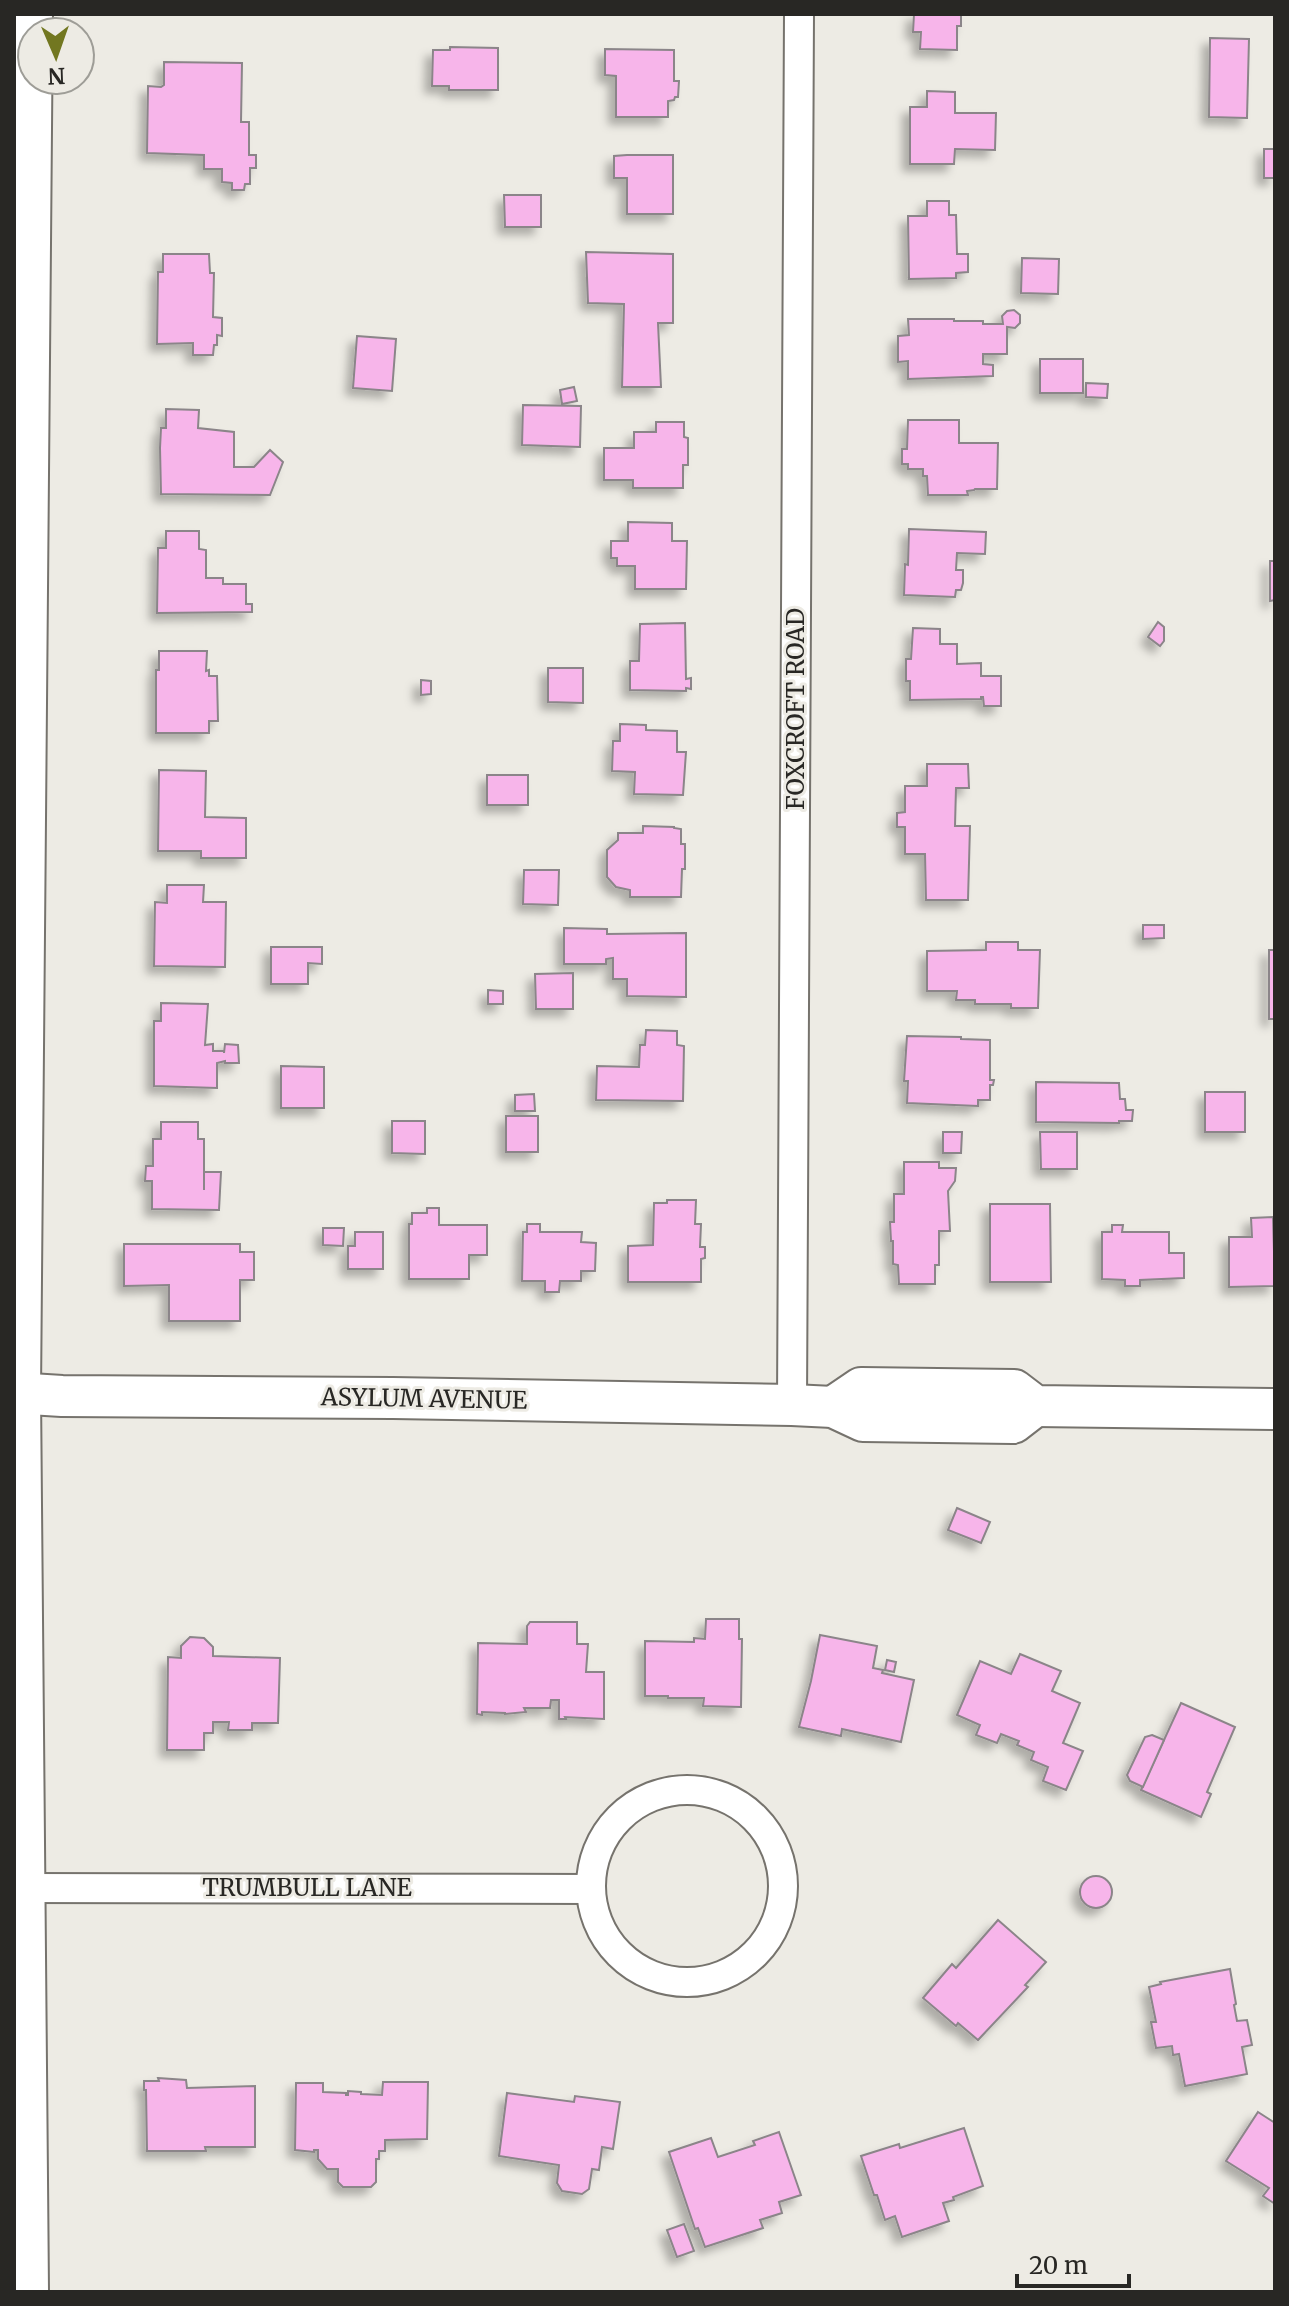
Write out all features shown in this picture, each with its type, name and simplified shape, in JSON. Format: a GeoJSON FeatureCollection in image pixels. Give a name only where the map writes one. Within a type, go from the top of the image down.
{"type":"FeatureCollection","features":[{"type":"Feature","properties":{"kind":"street"},"geometry":{"type":"LineString","coordinates":[[28,2292],[17,1393],[32,14]]}},
{"type":"Feature","properties":{"kind":"street","name":"FOXCROFT ROAD"},"geometry":{"type":"LineString","coordinates":[[792,1405],[799,14]]}},
{"type":"Feature","properties":{"kind":"street","name":"ASYLUM AVENUE"},"geometry":{"type":"LineString","coordinates":[[17,1393],[792,1405],[833,1407],[863,1421],[1013,1423],[1035,1406],[1275,1409]]}},
{"type":"Feature","properties":{"kind":"street"},"geometry":{"type":"LineString","coordinates":[[676,1790],[696,1790],[717,1795],[752,1814],[776,1848],[784,1888],[776,1923],[758,1952],[728,1973],[691,1983],[653,1977],[621,1957],[598,1926],[590,1889],[591,1868],[597,1849],[620,1815],[637,1803],[676,1790]]}},
{"type":"Feature","properties":{"kind":"street","name":"TRUMBULL LANE"},"geometry":{"type":"LineString","coordinates":[[25,1888],[590,1889]]}},
{"type":"Feature","properties":{"kind":"building"},"geometry":{"type":"Polygon","coordinates":[[[914,14],[961,14],[961,26],[957,26],[957,50],[920,49],[921,32],[913,32],[914,14]]]}},
{"type":"Feature","properties":{"kind":"building"},"geometry":{"type":"Polygon","coordinates":[[[1210,38],[1249,39],[1247,118],[1209,117],[1210,38]]]}},
{"type":"Feature","properties":{"kind":"building"},"geometry":{"type":"Polygon","coordinates":[[[450,47],[498,48],[498,90],[449,90],[449,86],[432,86],[433,50],[450,50],[450,47]]]}},
{"type":"Feature","properties":{"kind":"building"},"geometry":{"type":"Polygon","coordinates":[[[605,49],[674,50],[674,81],[679,81],[678,97],[668,101],[668,117],[616,117],[616,76],[605,75],[605,49]]]}},
{"type":"Feature","properties":{"kind":"building"},"geometry":{"type":"Polygon","coordinates":[[[164,62],[242,63],[241,122],[249,122],[249,155],[256,155],[256,168],[250,168],[250,184],[245,184],[244,190],[232,190],[232,183],[222,182],[222,169],[204,169],[204,155],[147,153],[148,86],[164,85],[164,62]]]}},
{"type":"Feature","properties":{"kind":"building"},"geometry":{"type":"Polygon","coordinates":[[[927,91],[955,92],[955,113],[996,113],[995,150],[955,149],[954,164],[910,164],[910,107],[927,107],[927,91]]]}},
{"type":"Feature","properties":{"kind":"building"},"geometry":{"type":"Polygon","coordinates":[[[1264,149],[1275,149],[1275,178],[1264,178],[1264,149]]]}},
{"type":"Feature","properties":{"kind":"building"},"geometry":{"type":"Polygon","coordinates":[[[673,155],[673,214],[627,214],[627,178],[614,178],[614,156],[673,155]]]}},
{"type":"Feature","properties":{"kind":"building"},"geometry":{"type":"Polygon","coordinates":[[[504,195],[541,195],[541,227],[505,227],[504,195]]]}},
{"type":"Feature","properties":{"kind":"building"},"geometry":{"type":"Polygon","coordinates":[[[927,201],[949,201],[949,215],[956,215],[957,254],[968,254],[968,272],[956,273],[956,278],[909,279],[908,216],[927,216],[927,201]]]}},
{"type":"Feature","properties":{"kind":"building"},"geometry":{"type":"Polygon","coordinates":[[[586,252],[673,254],[673,323],[658,323],[661,387],[622,387],[624,304],[588,303],[586,252]]]}},
{"type":"Feature","properties":{"kind":"building"},"geometry":{"type":"Polygon","coordinates":[[[163,254],[209,254],[210,273],[214,273],[213,317],[222,318],[222,336],[217,335],[213,355],[193,355],[193,343],[157,344],[158,272],[163,272],[163,254]]]}},
{"type":"Feature","properties":{"kind":"building"},"geometry":{"type":"Polygon","coordinates":[[[1022,258],[1059,259],[1058,294],[1021,293],[1022,258]]]}},
{"type":"Feature","properties":{"kind":"building"},"geometry":{"type":"Polygon","coordinates":[[[1014,310],[1020,315],[1020,323],[1015,328],[1007,327],[1007,354],[983,354],[983,364],[993,365],[993,376],[908,379],[908,361],[898,362],[898,336],[909,335],[908,319],[954,319],[1003,324],[1002,316],[1014,310]]]}},
{"type":"Feature","properties":{"kind":"building"},"geometry":{"type":"Polygon","coordinates":[[[357,336],[396,339],[392,391],[353,388],[357,336]]]}},
{"type":"Feature","properties":{"kind":"building"},"geometry":{"type":"Polygon","coordinates":[[[1040,359],[1083,359],[1083,393],[1040,393],[1040,359]]]}},
{"type":"Feature","properties":{"kind":"building"},"geometry":{"type":"Polygon","coordinates":[[[1086,383],[1108,384],[1107,398],[1086,397],[1086,383]]]}},
{"type":"Feature","properties":{"kind":"building"},"geometry":{"type":"Polygon","coordinates":[[[574,387],[577,401],[562,404],[560,390],[574,387]]]}},
{"type":"Feature","properties":{"kind":"building"},"geometry":{"type":"Polygon","coordinates":[[[523,405],[581,406],[580,447],[522,445],[523,405]]]}},
{"type":"Feature","properties":{"kind":"building"},"geometry":{"type":"Polygon","coordinates":[[[166,409],[199,410],[198,428],[234,432],[234,467],[254,467],[270,450],[283,462],[270,495],[161,494],[161,428],[166,428],[166,409]]]}},
{"type":"Feature","properties":{"kind":"building"},"geometry":{"type":"Polygon","coordinates":[[[908,420],[959,420],[959,443],[998,443],[997,489],[975,489],[967,491],[968,495],[928,495],[927,476],[923,476],[923,469],[908,469],[908,464],[902,464],[902,449],[907,449],[908,420]]]}},
{"type":"Feature","properties":{"kind":"building"},"geometry":{"type":"Polygon","coordinates":[[[656,422],[684,422],[684,437],[688,438],[688,465],[683,465],[683,488],[633,488],[633,480],[604,480],[604,448],[634,448],[634,432],[656,432],[656,422]]]}},
{"type":"Feature","properties":{"kind":"building"},"geometry":{"type":"Polygon","coordinates":[[[628,522],[672,523],[672,541],[687,541],[686,589],[635,589],[635,566],[617,566],[617,558],[611,558],[611,541],[628,541],[628,522]]]}},
{"type":"Feature","properties":{"kind":"building"},"geometry":{"type":"Polygon","coordinates":[[[909,529],[986,532],[985,554],[957,553],[956,570],[963,570],[963,583],[961,590],[956,590],[955,597],[904,595],[909,529]]]}},
{"type":"Feature","properties":{"kind":"building"},"geometry":{"type":"Polygon","coordinates":[[[166,531],[199,531],[199,549],[206,550],[206,578],[223,578],[223,584],[246,584],[246,604],[252,604],[252,612],[157,613],[158,548],[166,548],[166,531]]]}},
{"type":"Feature","properties":{"kind":"building"},"geometry":{"type":"Polygon","coordinates":[[[1270,561],[1275,561],[1275,600],[1270,601],[1270,561]]]}},
{"type":"Feature","properties":{"kind":"building"},"geometry":{"type":"Polygon","coordinates":[[[1158,622],[1164,627],[1164,641],[1160,646],[1148,637],[1158,622]]]}},
{"type":"Feature","properties":{"kind":"building"},"geometry":{"type":"Polygon","coordinates":[[[685,623],[686,679],[691,678],[691,689],[630,690],[630,661],[639,661],[640,624],[685,623]]]}},
{"type":"Feature","properties":{"kind":"building"},"geometry":{"type":"Polygon","coordinates":[[[913,628],[940,629],[940,644],[957,644],[957,664],[981,663],[981,676],[1001,676],[1001,706],[984,706],[983,697],[910,700],[906,659],[911,659],[913,628]]]}},
{"type":"Feature","properties":{"kind":"building"},"geometry":{"type":"Polygon","coordinates":[[[159,651],[207,651],[206,671],[209,670],[209,676],[217,676],[218,721],[209,721],[209,733],[156,733],[159,651]]]}},
{"type":"Feature","properties":{"kind":"building"},"geometry":{"type":"Polygon","coordinates":[[[548,668],[583,668],[583,703],[548,702],[548,668]]]}},
{"type":"Feature","properties":{"kind":"building"},"geometry":{"type":"Polygon","coordinates":[[[421,680],[431,681],[431,694],[421,695],[421,680]]]}},
{"type":"Feature","properties":{"kind":"building"},"geometry":{"type":"Polygon","coordinates":[[[620,724],[646,725],[646,730],[677,731],[677,752],[686,752],[683,795],[634,794],[635,772],[612,771],[613,741],[620,741],[620,724]]]}},
{"type":"Feature","properties":{"kind":"building"},"geometry":{"type":"Polygon","coordinates":[[[927,764],[968,764],[969,788],[956,788],[955,826],[970,826],[968,900],[926,900],[925,854],[905,854],[905,827],[897,827],[897,813],[905,812],[905,786],[927,786],[927,764]]]}},
{"type":"Feature","properties":{"kind":"building"},"geometry":{"type":"Polygon","coordinates":[[[159,770],[206,771],[205,817],[246,818],[246,858],[201,858],[201,851],[158,851],[159,770]]]}},
{"type":"Feature","properties":{"kind":"building"},"geometry":{"type":"Polygon","coordinates":[[[487,775],[528,775],[528,805],[487,805],[487,775]]]}},
{"type":"Feature","properties":{"kind":"building"},"geometry":{"type":"Polygon","coordinates":[[[643,826],[681,829],[681,844],[685,844],[685,869],[682,869],[681,897],[630,897],[630,890],[616,887],[607,877],[607,850],[618,840],[618,833],[643,833],[643,826]]]}},
{"type":"Feature","properties":{"kind":"building"},"geometry":{"type":"Polygon","coordinates":[[[524,870],[559,870],[558,905],[523,904],[524,870]]]}},
{"type":"Feature","properties":{"kind":"building"},"geometry":{"type":"Polygon","coordinates":[[[167,885],[204,885],[203,902],[226,902],[225,967],[154,966],[155,902],[167,903],[167,885]]]}},
{"type":"Feature","properties":{"kind":"building"},"geometry":{"type":"Polygon","coordinates":[[[1143,925],[1164,925],[1164,938],[1143,939],[1143,925]]]}},
{"type":"Feature","properties":{"kind":"building"},"geometry":{"type":"Polygon","coordinates":[[[564,928],[607,929],[607,934],[686,933],[686,997],[627,996],[627,979],[613,979],[613,958],[606,959],[606,964],[564,964],[564,928]]]}},
{"type":"Feature","properties":{"kind":"building"},"geometry":{"type":"Polygon","coordinates":[[[986,942],[1018,942],[1018,950],[1040,950],[1038,1008],[975,1004],[975,1000],[956,1000],[957,991],[927,991],[927,951],[986,950],[986,942]]]}},
{"type":"Feature","properties":{"kind":"building"},"geometry":{"type":"Polygon","coordinates":[[[271,947],[322,947],[322,964],[308,963],[308,984],[271,984],[271,947]]]}},
{"type":"Feature","properties":{"kind":"building"},"geometry":{"type":"Polygon","coordinates":[[[1269,950],[1275,950],[1275,1019],[1269,1019],[1269,950]]]}},
{"type":"Feature","properties":{"kind":"building"},"geometry":{"type":"Polygon","coordinates":[[[573,973],[573,1009],[536,1009],[535,974],[573,973]]]}},
{"type":"Feature","properties":{"kind":"building"},"geometry":{"type":"Polygon","coordinates":[[[488,990],[503,991],[503,1004],[488,1004],[488,990]]]}},
{"type":"Feature","properties":{"kind":"building"},"geometry":{"type":"Polygon","coordinates":[[[161,1003],[208,1004],[205,1045],[213,1044],[213,1051],[224,1053],[225,1044],[238,1045],[239,1063],[217,1063],[217,1088],[154,1086],[154,1021],[161,1021],[161,1003]]]}},
{"type":"Feature","properties":{"kind":"building"},"geometry":{"type":"Polygon","coordinates":[[[646,1030],[677,1031],[677,1045],[684,1046],[683,1101],[596,1100],[597,1066],[639,1067],[640,1045],[645,1045],[646,1030]]]}},
{"type":"Feature","properties":{"kind":"building"},"geometry":{"type":"Polygon","coordinates":[[[907,1036],[990,1040],[990,1080],[994,1080],[990,1085],[990,1100],[978,1100],[978,1106],[907,1103],[908,1081],[904,1081],[907,1036]]]}},
{"type":"Feature","properties":{"kind":"building"},"geometry":{"type":"Polygon","coordinates":[[[281,1066],[324,1067],[324,1108],[281,1108],[281,1066]]]}},
{"type":"Feature","properties":{"kind":"building"},"geometry":{"type":"Polygon","coordinates":[[[1036,1082],[1119,1083],[1120,1099],[1125,1099],[1126,1110],[1133,1110],[1132,1121],[1036,1122],[1036,1082]]]}},
{"type":"Feature","properties":{"kind":"building"},"geometry":{"type":"Polygon","coordinates":[[[1205,1092],[1245,1092],[1245,1132],[1205,1132],[1205,1092]]]}},
{"type":"Feature","properties":{"kind":"building"},"geometry":{"type":"Polygon","coordinates":[[[534,1094],[535,1111],[515,1111],[515,1095],[534,1094]]]}},
{"type":"Feature","properties":{"kind":"building"},"geometry":{"type":"Polygon","coordinates":[[[506,1116],[538,1116],[538,1152],[506,1152],[506,1116]]]}},
{"type":"Feature","properties":{"kind":"building"},"geometry":{"type":"Polygon","coordinates":[[[392,1121],[425,1121],[425,1154],[392,1153],[392,1121]]]}},
{"type":"Feature","properties":{"kind":"building"},"geometry":{"type":"Polygon","coordinates":[[[161,1122],[198,1122],[198,1139],[204,1139],[204,1172],[221,1172],[219,1210],[152,1209],[152,1181],[145,1181],[146,1166],[153,1166],[153,1139],[161,1139],[161,1122]]]}},
{"type":"Feature","properties":{"kind":"building"},"geometry":{"type":"Polygon","coordinates":[[[943,1132],[962,1132],[961,1153],[943,1153],[943,1132]]]}},
{"type":"Feature","properties":{"kind":"building"},"geometry":{"type":"Polygon","coordinates":[[[1040,1132],[1077,1132],[1077,1169],[1041,1169],[1040,1132]]]}},
{"type":"Feature","properties":{"kind":"building"},"geometry":{"type":"Polygon","coordinates":[[[904,1162],[939,1162],[939,1168],[956,1168],[955,1181],[948,1191],[950,1231],[939,1231],[939,1265],[935,1265],[935,1284],[899,1284],[898,1265],[893,1264],[890,1222],[894,1222],[894,1194],[904,1194],[904,1162]]]}},
{"type":"Feature","properties":{"kind":"building"},"geometry":{"type":"Polygon","coordinates":[[[667,1200],[696,1200],[695,1224],[701,1224],[700,1247],[705,1247],[705,1258],[701,1259],[701,1282],[628,1282],[628,1246],[653,1245],[654,1203],[667,1203],[667,1200]]]}},
{"type":"Feature","properties":{"kind":"building"},"geometry":{"type":"Polygon","coordinates":[[[990,1204],[1050,1204],[1051,1282],[990,1282],[990,1204]]]}},
{"type":"Feature","properties":{"kind":"building"},"geometry":{"type":"Polygon","coordinates":[[[427,1208],[439,1208],[439,1225],[487,1225],[487,1255],[469,1255],[469,1279],[409,1279],[409,1224],[412,1224],[412,1213],[427,1213],[427,1208]]]}},
{"type":"Feature","properties":{"kind":"building"},"geometry":{"type":"Polygon","coordinates":[[[1273,1217],[1275,1286],[1229,1287],[1229,1237],[1252,1237],[1251,1218],[1273,1217]]]}},
{"type":"Feature","properties":{"kind":"building"},"geometry":{"type":"Polygon","coordinates":[[[527,1224],[540,1224],[540,1232],[582,1232],[581,1242],[596,1243],[595,1271],[581,1271],[581,1281],[560,1281],[559,1292],[545,1292],[545,1281],[522,1281],[523,1232],[527,1232],[527,1224]]]}},
{"type":"Feature","properties":{"kind":"building"},"geometry":{"type":"Polygon","coordinates":[[[1112,1225],[1123,1225],[1122,1232],[1169,1232],[1169,1253],[1184,1253],[1184,1278],[1140,1280],[1140,1286],[1125,1286],[1125,1280],[1102,1279],[1102,1232],[1112,1232],[1112,1225]]]}},
{"type":"Feature","properties":{"kind":"building"},"geometry":{"type":"Polygon","coordinates":[[[323,1228],[344,1228],[343,1246],[323,1245],[323,1228]]]}},
{"type":"Feature","properties":{"kind":"building"},"geometry":{"type":"Polygon","coordinates":[[[355,1232],[383,1232],[383,1269],[348,1269],[348,1246],[355,1246],[355,1232]]]}},
{"type":"Feature","properties":{"kind":"building"},"geometry":{"type":"Polygon","coordinates":[[[124,1244],[240,1244],[240,1252],[254,1252],[254,1280],[240,1280],[240,1321],[169,1321],[169,1285],[124,1286],[124,1244]]]}},
{"type":"Feature","properties":{"kind":"building"},"geometry":{"type":"Polygon","coordinates":[[[957,1508],[990,1522],[981,1543],[948,1530],[957,1508]]]}},
{"type":"Feature","properties":{"kind":"building"},"geometry":{"type":"Polygon","coordinates":[[[706,1619],[739,1619],[739,1639],[742,1639],[741,1707],[703,1706],[704,1698],[645,1696],[645,1641],[694,1642],[694,1638],[705,1639],[706,1619]]]}},
{"type":"Feature","properties":{"kind":"building"},"geometry":{"type":"Polygon","coordinates":[[[530,1622],[577,1622],[577,1644],[588,1644],[586,1672],[604,1672],[604,1719],[559,1719],[559,1700],[551,1700],[550,1708],[477,1714],[478,1643],[527,1644],[527,1626],[530,1622]]]}},
{"type":"Feature","properties":{"kind":"building"},"geometry":{"type":"Polygon","coordinates":[[[820,1635],[877,1646],[873,1668],[914,1680],[901,1742],[842,1729],[841,1736],[799,1727],[820,1635]]]}},
{"type":"Feature","properties":{"kind":"building"},"geometry":{"type":"Polygon","coordinates":[[[190,1637],[204,1638],[213,1647],[213,1656],[280,1658],[278,1723],[252,1723],[252,1730],[228,1730],[229,1722],[213,1722],[213,1733],[204,1733],[204,1750],[167,1750],[168,1657],[181,1658],[181,1646],[190,1637]]]}},
{"type":"Feature","properties":{"kind":"building"},"geometry":{"type":"Polygon","coordinates":[[[1020,1654],[1061,1671],[1052,1691],[1080,1703],[1063,1743],[1083,1751],[1066,1790],[1043,1781],[1048,1767],[1031,1760],[1034,1752],[1017,1745],[1019,1741],[1001,1734],[997,1743],[976,1735],[980,1725],[957,1715],[980,1661],[1011,1674],[1020,1654]]]}},
{"type":"Feature","properties":{"kind":"building"},"geometry":{"type":"Polygon","coordinates":[[[887,1660],[896,1662],[894,1672],[885,1670],[887,1660]]]}},
{"type":"Feature","properties":{"kind":"building"},"geometry":{"type":"Polygon","coordinates":[[[1181,1703],[1235,1727],[1207,1792],[1211,1794],[1201,1817],[1141,1790],[1181,1703]]]}},
{"type":"Feature","properties":{"kind":"building"},"geometry":{"type":"Polygon","coordinates":[[[1152,1735],[1164,1740],[1143,1787],[1130,1781],[1127,1775],[1145,1737],[1152,1735]]]}},
{"type":"Feature","properties":{"kind":"building"},"geometry":{"type":"Polygon","coordinates":[[[1096,1876],[1107,1881],[1112,1892],[1107,1903],[1096,1908],[1085,1903],[1080,1892],[1085,1881],[1096,1876]]]}},
{"type":"Feature","properties":{"kind":"building"},"geometry":{"type":"Polygon","coordinates":[[[998,1920],[1046,1962],[1025,1985],[1028,1987],[978,2040],[923,1998],[952,1964],[956,1968],[998,1920]]]}},
{"type":"Feature","properties":{"kind":"building"},"geometry":{"type":"Polygon","coordinates":[[[1230,1969],[1237,2021],[1247,2020],[1252,2045],[1242,2047],[1247,2074],[1185,2086],[1179,2054],[1173,2055],[1172,2046],[1156,2048],[1151,2022],[1156,2022],[1149,1987],[1160,1982],[1230,1969]]]}},
{"type":"Feature","properties":{"kind":"building"},"geometry":{"type":"Polygon","coordinates":[[[158,2078],[186,2080],[187,2088],[255,2086],[255,2147],[147,2151],[144,2081],[159,2081],[158,2078]]]}},
{"type":"Feature","properties":{"kind":"building"},"geometry":{"type":"Polygon","coordinates":[[[383,2082],[428,2082],[427,2139],[385,2140],[385,2151],[379,2151],[379,2159],[376,2159],[376,2182],[371,2187],[343,2187],[338,2182],[338,2169],[327,2169],[318,2159],[318,2150],[295,2150],[296,2083],[323,2083],[323,2092],[382,2095],[383,2082]]]}},
{"type":"Feature","properties":{"kind":"building"},"geometry":{"type":"Polygon","coordinates":[[[507,2093],[574,2102],[575,2096],[620,2102],[613,2149],[602,2147],[599,2170],[592,2169],[589,2189],[582,2194],[562,2191],[557,2183],[559,2165],[499,2156],[507,2093]]]}},
{"type":"Feature","properties":{"kind":"building"},"geometry":{"type":"Polygon","coordinates":[[[1258,2112],[1275,2123],[1275,2204],[1263,2196],[1269,2188],[1226,2161],[1258,2112]]]}},
{"type":"Feature","properties":{"kind":"building"},"geometry":{"type":"Polygon","coordinates":[[[964,2128],[983,2186],[943,2203],[949,2221],[902,2237],[895,2216],[885,2220],[861,2156],[899,2144],[900,2148],[964,2128]]]}},
{"type":"Feature","properties":{"kind":"building"},"geometry":{"type":"Polygon","coordinates":[[[779,2132],[801,2195],[779,2202],[782,2213],[760,2220],[763,2228],[705,2247],[698,2228],[695,2229],[669,2152],[711,2138],[718,2157],[755,2145],[753,2141],[779,2132]]]}},
{"type":"Feature","properties":{"kind":"building"},"geometry":{"type":"Polygon","coordinates":[[[684,2224],[694,2251],[677,2257],[667,2230],[684,2224]]]}}]}
